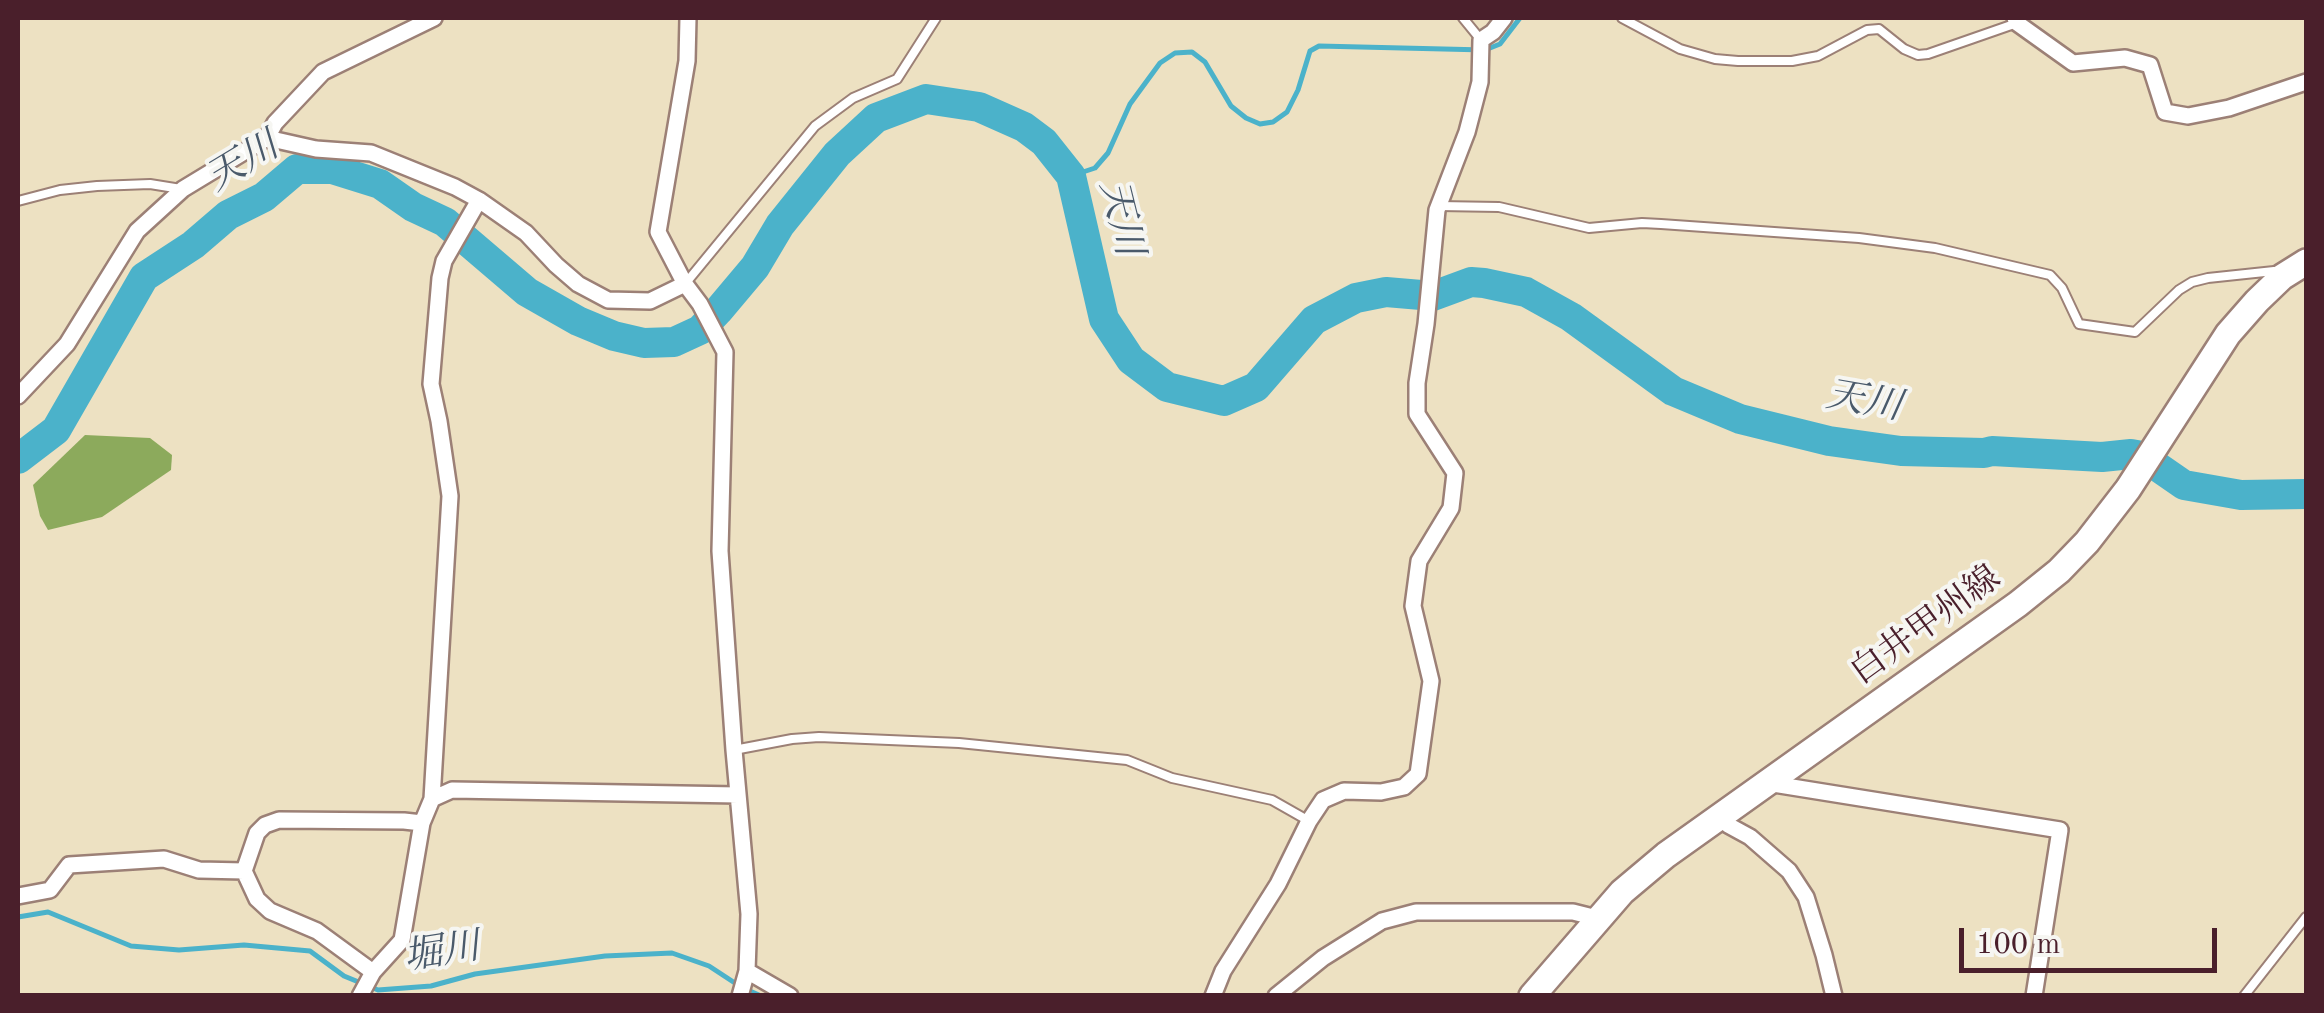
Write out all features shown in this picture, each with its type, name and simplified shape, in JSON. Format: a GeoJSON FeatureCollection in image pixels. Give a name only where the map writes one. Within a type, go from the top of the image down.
{"type":"FeatureCollection","features":[{"type":"Feature","properties":{"kind":"main road","name":"白井甲州線"},"geometry":{"type":"LineString","coordinates":[[1532,996],[1596,918],[1666,855],[2059,571],[2128,489],[2228,334],[2282,277],[2306,262]]}},
{"type":"Feature","properties":{"kind":"street"},"geometry":{"type":"LineString","coordinates":[[18,396],[67,344],[136,231],[183,189],[266,138],[323,72],[434,18]]}},
{"type":"Feature","properties":{"kind":"street"},"geometry":{"type":"LineString","coordinates":[[688,18],[687,61],[658,232],[725,352],[720,550],[749,914],[747,974],[740,996]]}},
{"type":"Feature","properties":{"kind":"street"},"geometry":{"type":"LineString","coordinates":[[1213,996],[1223,971],[1278,884],[1323,800],[1344,791],[1380,792],[1404,787],[1418,774],[1432,681],[1413,606],[1419,561],[1450,508],[1455,473],[1417,414],[1417,383],[1439,206],[1467,132],[1480,82],[1481,40],[1504,18]]}},
{"type":"Feature","properties":{"kind":"street"},"geometry":{"type":"LineString","coordinates":[[2016,20],[2073,63],[2124,58],[2150,64],[2165,112],[2188,116],[2229,108],[2306,82]]}},
{"type":"Feature","properties":{"kind":"street"},"geometry":{"type":"LineString","coordinates":[[266,138],[371,154],[416,170],[526,233],[578,284],[608,300],[650,301],[684,284]]}},
{"type":"Feature","properties":{"kind":"street"},"geometry":{"type":"LineString","coordinates":[[360,996],[372,973],[402,940],[422,823],[432,798],[450,496],[431,384],[444,262],[476,207]]}},
{"type":"Feature","properties":{"kind":"street"},"geometry":{"type":"LineString","coordinates":[[1767,784],[2060,830],[2034,996]]}},
{"type":"Feature","properties":{"kind":"street"},"geometry":{"type":"LineString","coordinates":[[432,798],[452,790],[738,795]]}},
{"type":"Feature","properties":{"kind":"street"},"geometry":{"type":"LineString","coordinates":[[1720,816],[1789,871],[1806,897],[1834,996]]}},
{"type":"Feature","properties":{"kind":"street"},"geometry":{"type":"LineString","coordinates":[[372,973],[317,931],[270,911],[256,898],[244,871],[257,833],[279,820],[422,823]]}},
{"type":"Feature","properties":{"kind":"street"},"geometry":{"type":"LineString","coordinates":[[18,896],[50,890],[70,865],[164,859],[199,870],[244,871]]}},
{"type":"Feature","properties":{"kind":"street"},"geometry":{"type":"LineString","coordinates":[[1276,996],[1323,958],[1382,922],[1416,912],[1573,912],[1596,918]]}},
{"type":"Feature","properties":{"kind":"street"},"geometry":{"type":"LineString","coordinates":[[747,974],[790,996]]}},
{"type":"Feature","properties":{"kind":"lane"},"geometry":{"type":"LineString","coordinates":[[684,284],[814,126],[853,98],[898,79],[936,18]]}},
{"type":"Feature","properties":{"kind":"lane"},"geometry":{"type":"LineString","coordinates":[[1463,18],[1481,40]]}},
{"type":"Feature","properties":{"kind":"lane"},"geometry":{"type":"LineString","coordinates":[[1622,18],[1680,49],[1738,62],[1792,61],[1818,56],[1867,30],[1879,29],[1904,49],[1928,54],[2016,20]]}},
{"type":"Feature","properties":{"kind":"lane"},"geometry":{"type":"LineString","coordinates":[[18,201],[97,186],[150,184],[183,189]]}},
{"type":"Feature","properties":{"kind":"lane"},"geometry":{"type":"LineString","coordinates":[[1439,206],[1499,208],[1589,228],[1660,224],[1859,238],[1934,248],[2050,275],[2062,288],[2079,324],[2136,332],[2192,282],[2274,272],[2282,277]]}},
{"type":"Feature","properties":{"kind":"lane"},"geometry":{"type":"LineString","coordinates":[[734,750],[819,737],[960,743],[1127,760],[1172,778],[1272,800],[1309,820]]}},
{"type":"Feature","properties":{"kind":"lane"},"geometry":{"type":"LineString","coordinates":[[2244,996],[2306,916]]}},
{"type":"Feature","properties":{"kind":"green space"},"geometry":{"type":"Polygon","coordinates":[[[85,435],[150,438],[172,455],[171,470],[102,517],[48,530],[40,516],[33,485],[85,435]]]}},
{"type":"Feature","properties":{"kind":"waterway"},"geometry":{"type":"LineString","coordinates":[[1071,176],[1095,168],[1108,153],[1130,104],[1160,63],[1175,53],[1192,52],[1205,62],[1231,106],[1260,124],[1273,122],[1287,112],[1310,51],[1319,46],[1485,50],[1500,44],[1520,18]]}},
{"type":"Feature","properties":{"kind":"waterway","name":"天川"},"geometry":{"type":"LineString","coordinates":[[18,459],[56,430],[144,277],[193,245],[228,215],[264,197],[297,169],[332,169],[380,184],[413,207],[445,222],[527,292],[578,321],[644,343],[674,342],[700,330],[718,311],[837,154],[876,118],[926,99],[979,107],[1024,127],[1044,142],[1071,176],[1104,319],[1131,360],[1167,387],[1224,401],[1256,387],[1314,320],[1356,298],[1386,292],[1433,296],[1471,282],[1484,283],[1526,292],[1571,317],[1673,391],[1740,419],[1829,441],[1901,451],[2102,457],[2131,454],[2142,456],[2184,485],[2241,495],[2306,494]]}},
{"type":"Feature","properties":{"kind":"waterway","name":"堀川"},"geometry":{"type":"LineString","coordinates":[[18,917],[48,912],[131,946],[179,950],[244,945],[310,951],[344,976],[378,990],[431,986],[475,974],[605,956],[672,953],[709,966],[761,996]]}}]}
